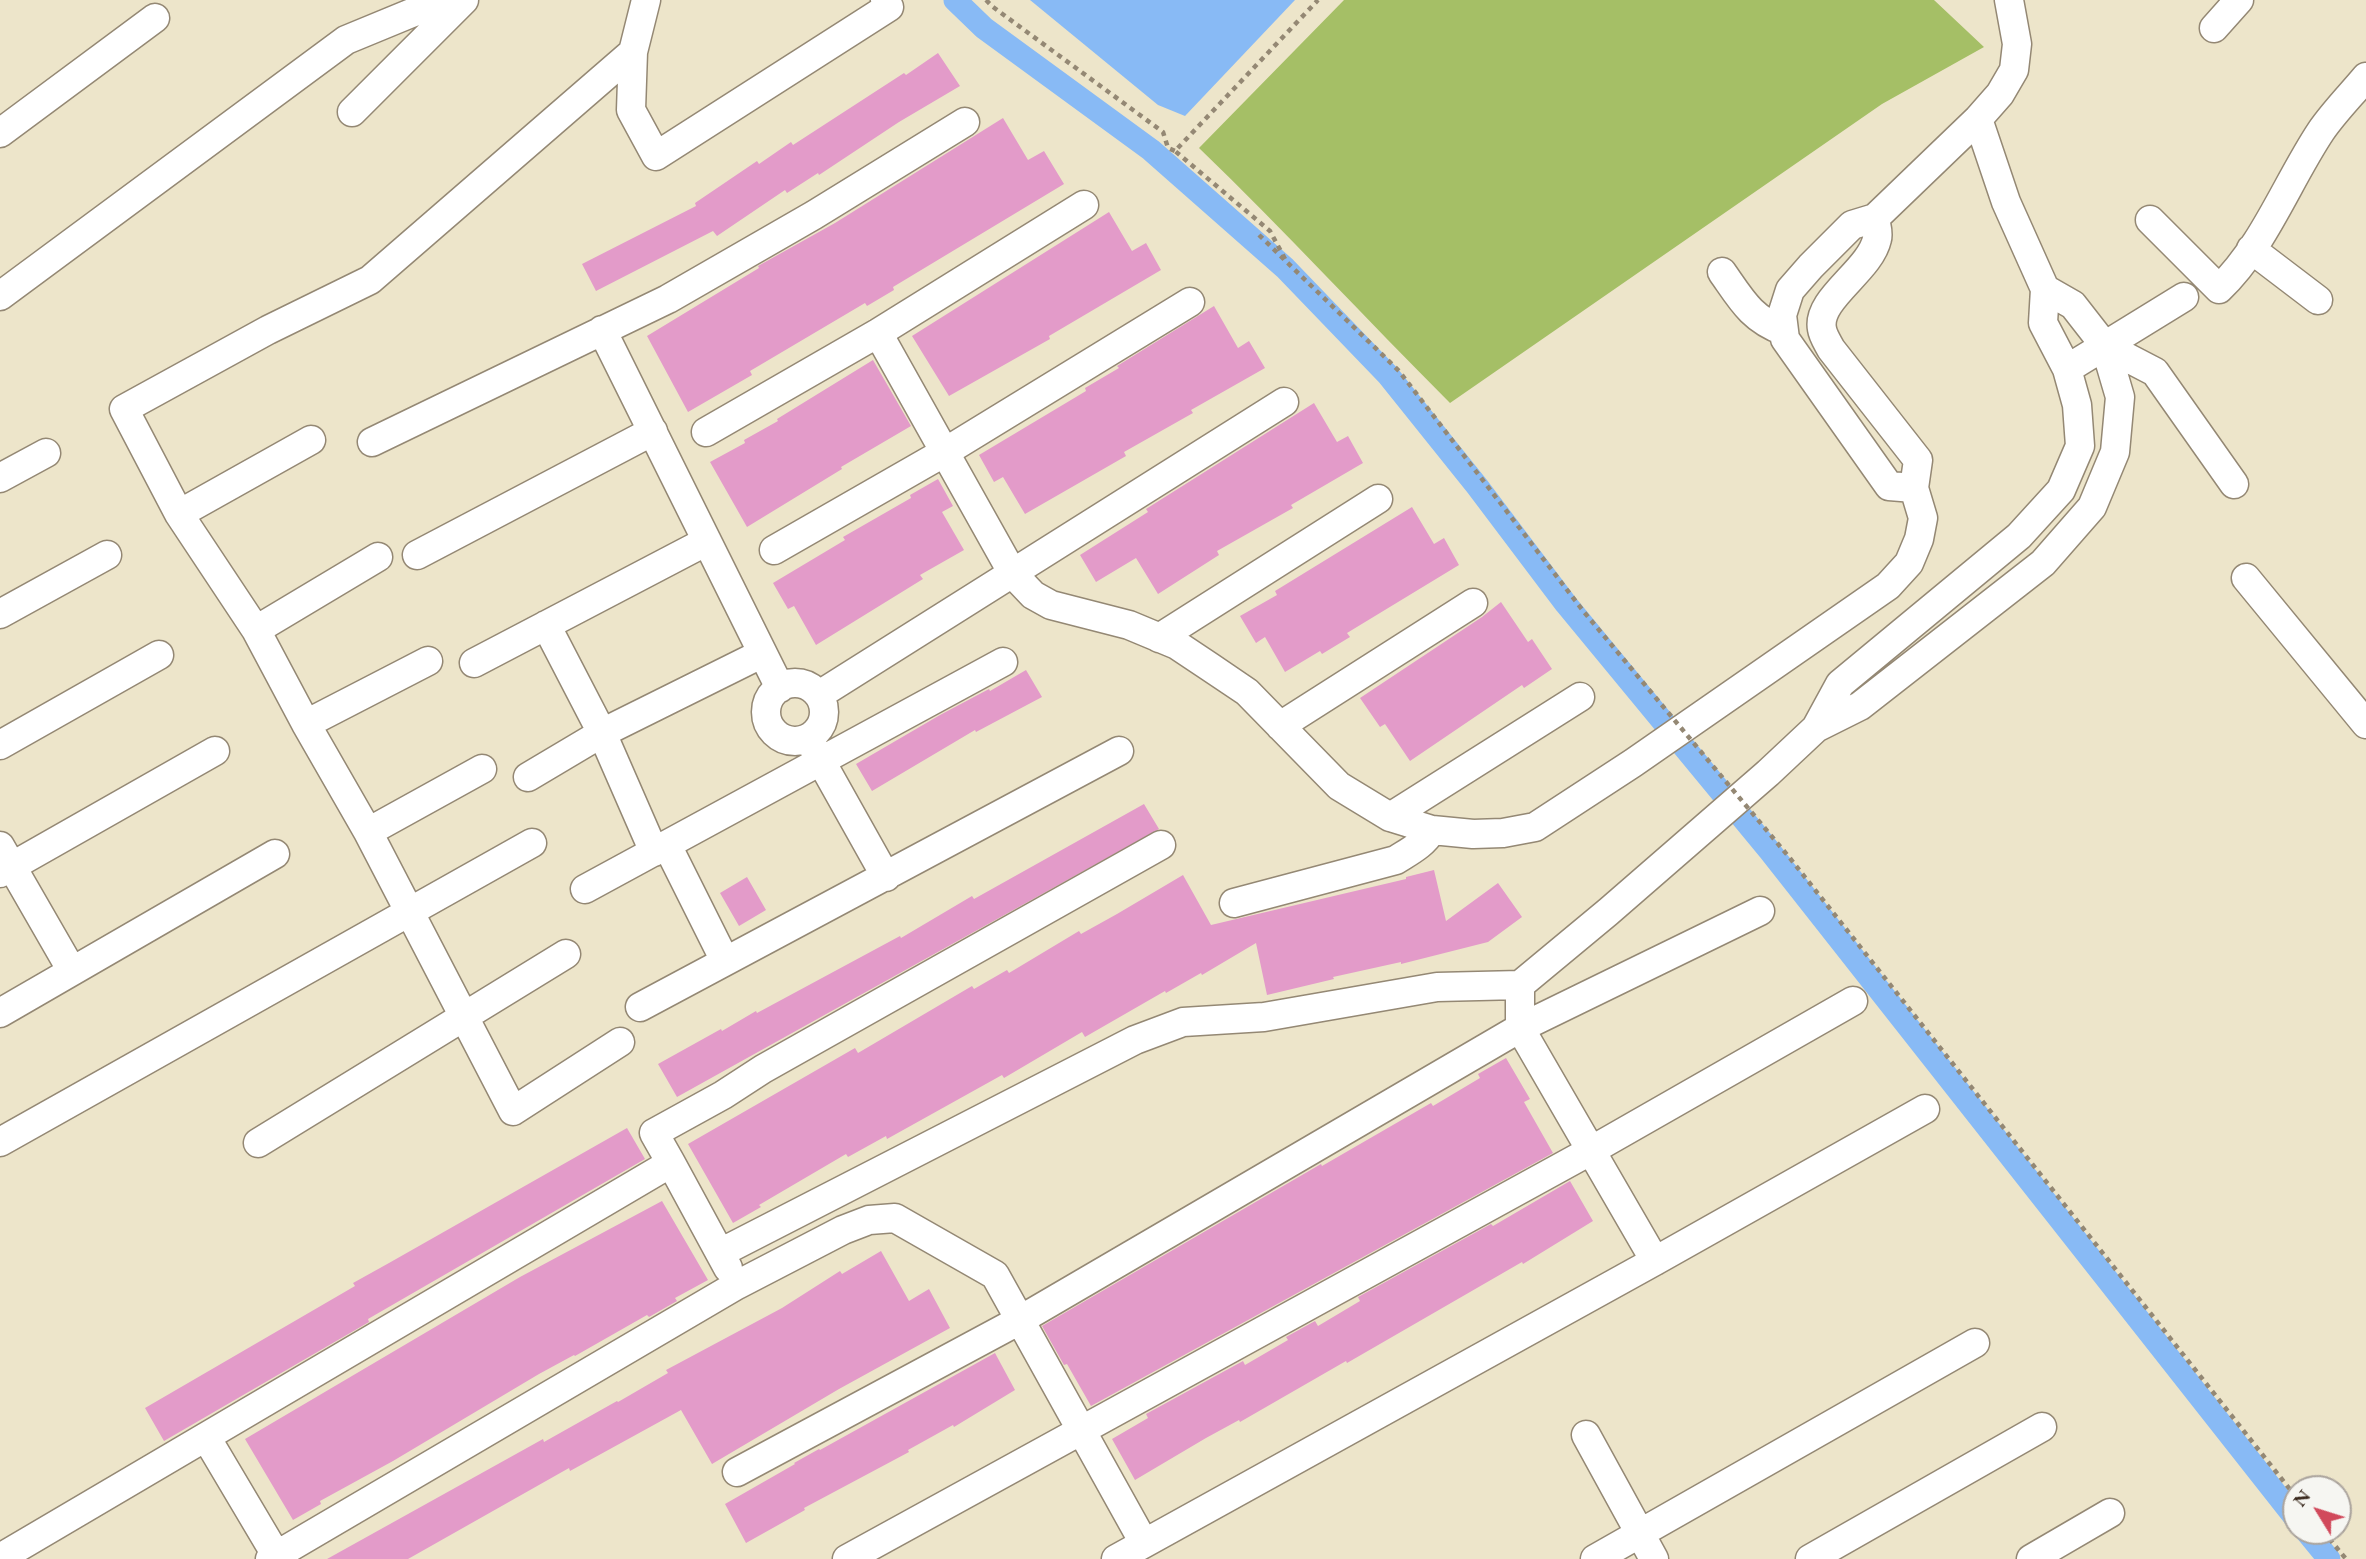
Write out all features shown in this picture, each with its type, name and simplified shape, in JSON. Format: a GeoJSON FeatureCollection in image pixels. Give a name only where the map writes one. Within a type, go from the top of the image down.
{"type":"FeatureCollection","features":[{"type":"Feature","properties":{"kind":"street"},"geometry":{"type":"LineString","coordinates":[[0,296],[346,40],[443,0]]}},
{"type":"Feature","properties":{"kind":"street"},"geometry":{"type":"LineString","coordinates":[[352,112],[464,0]]}},
{"type":"Feature","properties":{"kind":"street"},"geometry":{"type":"LineString","coordinates":[[646,0],[633,52],[631,110],[656,156],[889,7],[885,0]]}},
{"type":"Feature","properties":{"kind":"street"},"geometry":{"type":"LineString","coordinates":[[1914,488],[1889,486],[1785,339],[1782,315],[1790,290],[1852,225],[1875,218],[1978,119],[2000,94],[2014,70],[2017,44],[2010,0]]}},
{"type":"Feature","properties":{"kind":"street"},"geometry":{"type":"LineString","coordinates":[[2214,28],[2239,0]]}},
{"type":"Feature","properties":{"kind":"street"},"geometry":{"type":"LineString","coordinates":[[0,133],[155,18]]}},
{"type":"Feature","properties":{"kind":"street"},"geometry":{"type":"LineString","coordinates":[[620,1042],[513,1111],[368,832],[256,630],[179,514],[124,409],[268,330],[370,280],[633,52]]}},
{"type":"Feature","properties":{"kind":"street"},"geometry":{"type":"LineString","coordinates":[[2150,220],[2219,289],[2251,249],[2322,129],[2366,77]]}},
{"type":"Feature","properties":{"kind":"street"},"geometry":{"type":"LineString","coordinates":[[720,1253],[1135,1040],[1183,1022],[1264,1017],[1437,987],[1520,985],[1768,773],[1816,727],[1840,684],[2019,536],[2061,490],[2080,446],[2077,405],[2067,369],[2043,323],[2045,289],[2006,202],[1978,119]]}},
{"type":"Feature","properties":{"kind":"street"},"geometry":{"type":"LineString","coordinates":[[372,442],[668,299],[814,215],[965,122]]}},
{"type":"Feature","properties":{"kind":"street"},"geometry":{"type":"LineString","coordinates":[[706,432],[878,332],[1084,205]]}},
{"type":"Feature","properties":{"kind":"street"},"geometry":{"type":"LineString","coordinates":[[878,332],[1013,574],[1032,595],[1051,605],[1129,625],[1177,645],[1247,692],[1339,786],[1390,817],[1432,830],[1473,834],[1503,833],[1535,827],[1633,763],[1888,586],[1909,564],[1919,539],[1923,518],[1914,488],[1918,460],[1831,349],[1822,329],[1823,309],[1871,254],[1878,237],[1875,218]]}},
{"type":"Feature","properties":{"kind":"street"},"geometry":{"type":"LineString","coordinates":[[2251,249],[2318,300]]}},
{"type":"Feature","properties":{"kind":"street"},"geometry":{"type":"LineString","coordinates":[[1811,267],[1840,291]]}},
{"type":"Feature","properties":{"kind":"street"},"geometry":{"type":"LineString","coordinates":[[1722,271],[1748,309],[1769,325],[1784,331]]}},
{"type":"Feature","properties":{"kind":"street"},"geometry":{"type":"LineString","coordinates":[[1816,727],[1860,706],[2043,564],[2092,507],[2116,452],[2120,397],[2105,345],[2073,305],[2045,289]]}},
{"type":"Feature","properties":{"kind":"street"},"geometry":{"type":"LineString","coordinates":[[2067,369],[2184,297]]}},
{"type":"Feature","properties":{"kind":"street"},"geometry":{"type":"LineString","coordinates":[[774,550],[945,452],[1190,302]]}},
{"type":"Feature","properties":{"kind":"street"},"geometry":{"type":"LineString","coordinates":[[602,330],[780,688]]}},
{"type":"Feature","properties":{"kind":"street"},"geometry":{"type":"LineString","coordinates":[[2105,345],[2155,372],[2234,484]]}},
{"type":"Feature","properties":{"kind":"street"},"geometry":{"type":"LineString","coordinates":[[819,695],[1284,402]]}},
{"type":"Feature","properties":{"kind":"street"},"geometry":{"type":"LineString","coordinates":[[417,555],[653,431]]}},
{"type":"Feature","properties":{"kind":"street"},"geometry":{"type":"LineString","coordinates":[[179,514],[311,440]]}},
{"type":"Feature","properties":{"kind":"street"},"geometry":{"type":"LineString","coordinates":[[0,478],[46,453]]}},
{"type":"Feature","properties":{"kind":"street"},"geometry":{"type":"LineString","coordinates":[[1159,638],[1378,499]]}},
{"type":"Feature","properties":{"kind":"street"},"geometry":{"type":"LineString","coordinates":[[2019,536],[2043,564]]}},
{"type":"Feature","properties":{"kind":"street"},"geometry":{"type":"LineString","coordinates":[[474,663],[707,541]]}},
{"type":"Feature","properties":{"kind":"street"},"geometry":{"type":"LineString","coordinates":[[0,614],[107,555]]}},
{"type":"Feature","properties":{"kind":"street"},"geometry":{"type":"LineString","coordinates":[[256,630],[378,556]]}},
{"type":"Feature","properties":{"kind":"street"},"geometry":{"type":"LineString","coordinates":[[2246,578],[2366,724]]}},
{"type":"Feature","properties":{"kind":"street"},"geometry":{"type":"LineString","coordinates":[[1280,726],[1473,603]]}},
{"type":"Feature","properties":{"kind":"street"},"geometry":{"type":"LineString","coordinates":[[546,625],[660,848],[725,961]]}},
{"type":"Feature","properties":{"kind":"street"},"geometry":{"type":"LineString","coordinates":[[528,776],[602,733],[761,654]]}},
{"type":"Feature","properties":{"kind":"street"},"geometry":{"type":"LineString","coordinates":[[0,745],[159,655]]}},
{"type":"Feature","properties":{"kind":"street"},"geometry":{"type":"LineString","coordinates":[[306,724],[428,661]]}},
{"type":"Feature","properties":{"kind":"street"},"geometry":{"type":"LineString","coordinates":[[585,889],[660,848],[815,749],[1003,662]]}},
{"type":"Feature","properties":{"kind":"street"},"geometry":{"type":"LineString","coordinates":[[815,749],[824,710],[819,695],[805,685],[789,684],[775,691],[767,706],[768,722],[778,736],[815,749],[886,877]]}},
{"type":"Feature","properties":{"kind":"street"},"geometry":{"type":"LineString","coordinates":[[1390,817],[1580,697]]}},
{"type":"Feature","properties":{"kind":"street"},"geometry":{"type":"LineString","coordinates":[[72,971],[4,862],[215,751]]}},
{"type":"Feature","properties":{"kind":"street"},"geometry":{"type":"LineString","coordinates":[[640,1007],[1119,751]]}},
{"type":"Feature","properties":{"kind":"street"},"geometry":{"type":"LineString","coordinates":[[368,832],[482,769]]}},
{"type":"Feature","properties":{"kind":"street"},"geometry":{"type":"LineString","coordinates":[[1234,904],[1396,860],[1416,849],[1432,830]]}},
{"type":"Feature","properties":{"kind":"street"},"geometry":{"type":"LineString","coordinates":[[0,1142],[532,843]]}},
{"type":"Feature","properties":{"kind":"street"},"geometry":{"type":"LineString","coordinates":[[737,1285],[654,1133],[1161,845]]}},
{"type":"Feature","properties":{"kind":"street"},"geometry":{"type":"LineString","coordinates":[[0,1013],[275,855]]}},
{"type":"Feature","properties":{"kind":"street"},"geometry":{"type":"LineString","coordinates":[[737,1472],[1020,1320],[1520,1028],[1760,911]]}},
{"type":"Feature","properties":{"kind":"street"},"geometry":{"type":"LineString","coordinates":[[258,1143],[566,954]]}},
{"type":"Feature","properties":{"kind":"street"},"geometry":{"type":"LineString","coordinates":[[1520,985],[1520,1028],[1655,1261]]}},
{"type":"Feature","properties":{"kind":"street"},"geometry":{"type":"LineString","coordinates":[[847,1559],[1592,1150],[1853,1001]]}},
{"type":"Feature","properties":{"kind":"street"},"geometry":{"type":"LineString","coordinates":[[1116,1559],[1925,1109]]}},
{"type":"Feature","properties":{"kind":"street"},"geometry":{"type":"LineString","coordinates":[[0,1558],[670,1163]]}},
{"type":"Feature","properties":{"kind":"street"},"geometry":{"type":"LineString","coordinates":[[206,1437],[273,1557],[737,1285],[843,1230],[869,1220],[895,1218],[995,1275],[1144,1543]]}},
{"type":"Feature","properties":{"kind":"street"},"geometry":{"type":"LineString","coordinates":[[1595,1559],[1975,1343]]}},
{"type":"Feature","properties":{"kind":"street"},"geometry":{"type":"LineString","coordinates":[[1810,1559],[2042,1427]]}},
{"type":"Feature","properties":{"kind":"street"},"geometry":{"type":"LineString","coordinates":[[1586,1435],[1654,1559]]}},
{"type":"Feature","properties":{"kind":"street"},"geometry":{"type":"LineString","coordinates":[[2031,1559],[2110,1513]]}},
{"type":"Feature","properties":{"kind":"path"},"geometry":{"type":"LineString","coordinates":[[986,0],[1163,131],[1168,148],[1270,231],[1284,259]]}},
{"type":"Feature","properties":{"kind":"path"},"geometry":{"type":"LineString","coordinates":[[1175,151],[1318,0]]}},
{"type":"Feature","properties":{"kind":"path"},"geometry":{"type":"LineString","coordinates":[[1259,235],[1399,371],[1584,612],[1797,868],[2282,1479]]}},
{"type":"Feature","properties":{"kind":"path"},"geometry":{"type":"LineString","coordinates":[[2334,1545],[2346,1559]]}},
{"type":"Feature","properties":{"kind":"green space"},"geometry":{"type":"Polygon","coordinates":[[[1344,0],[1934,0],[1984,47],[1882,104],[1450,403],[1199,148],[1344,0]]]}},
{"type":"Feature","properties":{"kind":"water"},"geometry":{"type":"Polygon","coordinates":[[[1030,0],[1295,0],[1185,116],[1158,105],[1030,0]]]}},
{"type":"Feature","properties":{"kind":"building"},"geometry":{"type":"Polygon","coordinates":[[[938,53],[960,86],[899,122],[819,175],[818,173],[787,193],[785,190],[717,236],[713,231],[596,291],[582,264],[696,206],[695,203],[757,161],[759,164],[791,142],[793,145],[938,53]]]}},
{"type":"Feature","properties":{"kind":"building"},"geometry":{"type":"Polygon","coordinates":[[[1003,118],[1028,160],[1044,151],[1064,184],[893,287],[894,290],[867,306],[865,303],[750,371],[752,375],[688,412],[647,336],[1003,118]]]}},
{"type":"Feature","properties":{"kind":"building"},"geometry":{"type":"Polygon","coordinates":[[[1109,212],[1132,251],[1146,243],[1161,270],[1049,336],[1050,339],[949,396],[912,336],[1109,212]]]}},
{"type":"Feature","properties":{"kind":"building"},"geometry":{"type":"Polygon","coordinates":[[[1214,306],[1238,348],[1249,341],[1265,368],[1124,452],[1126,456],[1025,514],[1003,477],[994,482],[979,455],[1086,391],[1085,388],[1119,368],[1117,366],[1214,306]]]}},
{"type":"Feature","properties":{"kind":"building"},"geometry":{"type":"Polygon","coordinates":[[[873,360],[911,426],[747,527],[710,462],[745,443],[744,440],[873,360]]]}},
{"type":"Feature","properties":{"kind":"building"},"geometry":{"type":"Polygon","coordinates":[[[1314,403],[1337,442],[1348,436],[1363,463],[1291,505],[1293,508],[1217,551],[1219,555],[1158,594],[1136,558],[1096,582],[1080,555],[1148,512],[1146,509],[1314,403]]]}},
{"type":"Feature","properties":{"kind":"building"},"geometry":{"type":"Polygon","coordinates":[[[938,479],[953,506],[942,512],[964,550],[920,575],[923,579],[816,645],[794,606],[788,609],[773,583],[938,479]]]}},
{"type":"Feature","properties":{"kind":"building"},"geometry":{"type":"Polygon","coordinates":[[[1412,507],[1434,544],[1444,538],[1459,565],[1347,633],[1350,637],[1285,672],[1265,637],[1256,643],[1240,616],[1277,595],[1275,591],[1412,507]]]}},
{"type":"Feature","properties":{"kind":"building"},"geometry":{"type":"Polygon","coordinates":[[[1501,602],[1528,642],[1532,639],[1552,669],[1524,688],[1522,685],[1410,761],[1385,724],[1380,727],[1360,698],[1501,602]]]}},
{"type":"Feature","properties":{"kind":"building"},"geometry":{"type":"Polygon","coordinates":[[[1026,670],[1042,697],[976,732],[975,730],[872,791],[856,764],[940,715],[1026,670]]]}},
{"type":"Feature","properties":{"kind":"building"},"geometry":{"type":"Polygon","coordinates":[[[1144,804],[1159,829],[677,1097],[658,1064],[900,936],[901,938],[972,896],[974,899],[1144,804]]]}},
{"type":"Feature","properties":{"kind":"building"},"geometry":{"type":"Polygon","coordinates":[[[1434,870],[1446,921],[1498,883],[1522,917],[1488,942],[1401,964],[1333,977],[1334,979],[1267,995],[1256,943],[1085,1037],[1082,1032],[1004,1078],[1002,1075],[887,1139],[886,1136],[848,1157],[846,1154],[733,1223],[688,1144],[855,1048],[858,1053],[972,986],[974,989],[1007,970],[1009,973],[1079,931],[1081,934],[1183,875],[1211,925],[1434,870]]]}},
{"type":"Feature","properties":{"kind":"building"},"geometry":{"type":"Polygon","coordinates":[[[747,877],[766,910],[739,926],[720,893],[747,877]]]}},
{"type":"Feature","properties":{"kind":"building"},"geometry":{"type":"Polygon","coordinates":[[[1506,1058],[1530,1099],[1524,1102],[1553,1153],[1091,1406],[1042,1326],[1321,1164],[1322,1166],[1431,1103],[1433,1106],[1480,1078],[1478,1074],[1506,1058]]]}},
{"type":"Feature","properties":{"kind":"building"},"geometry":{"type":"Polygon","coordinates":[[[627,1128],[645,1159],[164,1441],[145,1408],[355,1286],[353,1283],[627,1128]]]}},
{"type":"Feature","properties":{"kind":"building"},"geometry":{"type":"Polygon","coordinates":[[[1570,1181],[1593,1221],[1523,1264],[1522,1262],[1347,1363],[1346,1361],[1240,1422],[1239,1420],[1206,1438],[1135,1480],[1112,1439],[1148,1418],[1146,1414],[1243,1361],[1245,1365],[1315,1321],[1318,1326],[1360,1301],[1358,1297],[1491,1224],[1493,1226],[1570,1181]]]}},
{"type":"Feature","properties":{"kind":"building"},"geometry":{"type":"Polygon","coordinates":[[[662,1201],[708,1280],[675,1298],[677,1301],[649,1317],[647,1315],[539,1374],[320,1501],[321,1504],[293,1520],[245,1439],[520,1277],[662,1201]]]}},
{"type":"Feature","properties":{"kind":"building"},"geometry":{"type":"Polygon","coordinates":[[[881,1251],[909,1301],[929,1289],[950,1328],[839,1389],[712,1464],[681,1410],[570,1471],[569,1468],[408,1559],[327,1559],[543,1439],[544,1442],[618,1402],[668,1373],[666,1370],[782,1308],[840,1271],[842,1274],[881,1251]]]}},
{"type":"Feature","properties":{"kind":"building"},"geometry":{"type":"Polygon","coordinates":[[[995,1353],[1015,1390],[746,1543],[725,1504],[819,1449],[995,1353]]]}},
{"type":"Feature","properties":{"kind":"waterway"},"geometry":{"type":"LineString","coordinates":[[955,0],[984,28],[1151,150],[1285,268],[1388,375],[1477,486],[1566,604],[1769,850],[2282,1501]]}},
{"type":"Feature","properties":{"kind":"waterway"},"geometry":{"type":"LineString","coordinates":[[2318,1545],[2329,1559]]}}]}
